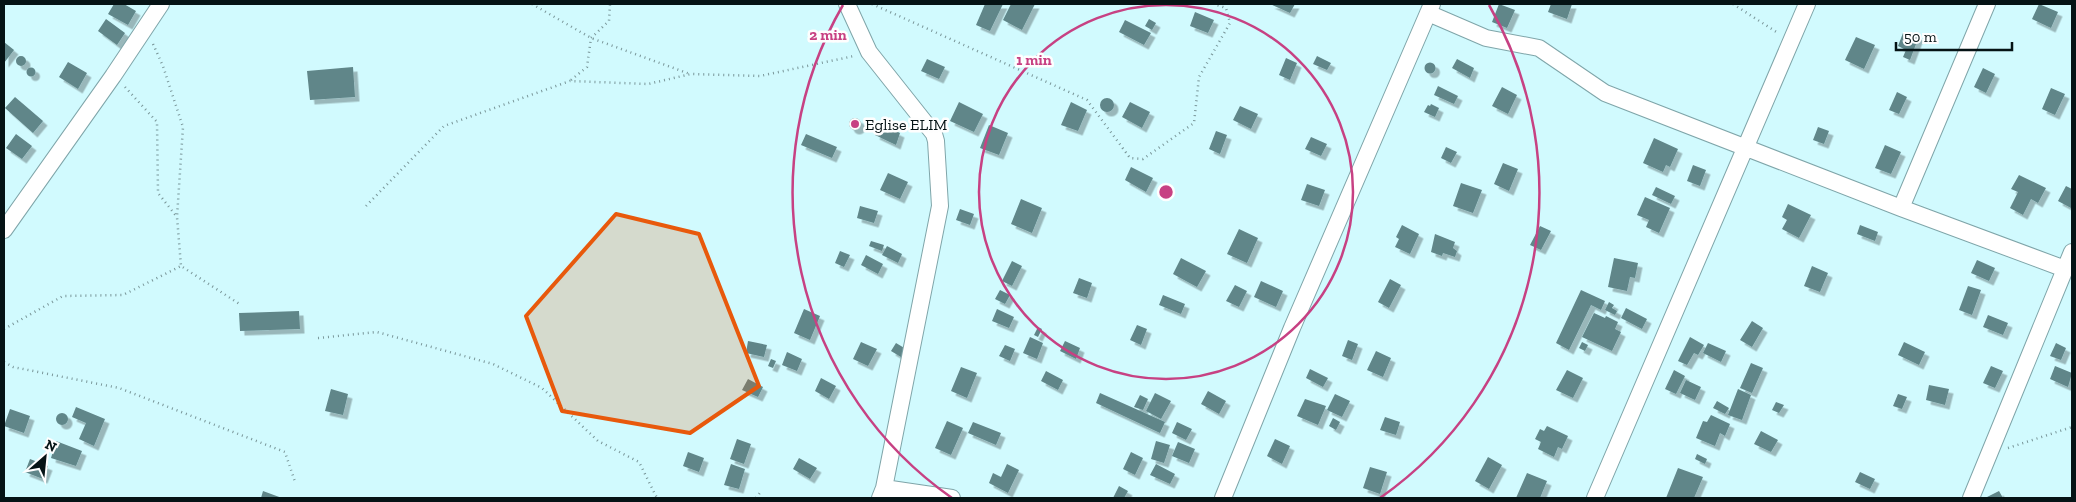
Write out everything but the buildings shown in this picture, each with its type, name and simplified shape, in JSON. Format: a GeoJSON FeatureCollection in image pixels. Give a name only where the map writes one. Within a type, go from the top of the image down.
{"type":"FeatureCollection","features":[{"type":"Feature","properties":{"kind":"street"},"geometry":{"type":"LineString","coordinates":[[4,230],[113,76],[161,4]]}},
{"type":"Feature","properties":{"kind":"street"},"geometry":{"type":"LineString","coordinates":[[847,4],[869,52],[934,134],[936,141],[940,206],[882,493],[952,498]]}},
{"type":"Feature","properties":{"kind":"street"},"geometry":{"type":"LineString","coordinates":[[1595,498],[1807,4]]}},
{"type":"Feature","properties":{"kind":"street"},"geometry":{"type":"LineString","coordinates":[[1901,208],[1987,4]]}},
{"type":"Feature","properties":{"kind":"street"},"geometry":{"type":"LineString","coordinates":[[1223,498],[1292,328],[1430,9],[1486,38],[1539,48],[1605,93],[2065,270]]}},
{"type":"Feature","properties":{"kind":"street"},"geometry":{"type":"LineString","coordinates":[[1971,498],[2072,252]]}},
{"type":"Feature","properties":{"kind":"path"},"geometry":{"type":"LineString","coordinates":[[532,4],[591,38],[691,74]]}},
{"type":"Feature","properties":{"kind":"path"},"geometry":{"type":"LineString","coordinates":[[366,206],[444,126],[570,81],[587,66],[591,38],[609,21],[610,4]]}},
{"type":"Feature","properties":{"kind":"path"},"geometry":{"type":"LineString","coordinates":[[872,4],[1088,100],[1130,158],[1143,159],[1194,123],[1199,77],[1230,23],[1226,8],[1214,4]]}},
{"type":"Feature","properties":{"kind":"path"},"geometry":{"type":"LineString","coordinates":[[1733,4],[1778,33],[1795,32]]}},
{"type":"Feature","properties":{"kind":"path"},"geometry":{"type":"LineString","coordinates":[[146,27],[163,66],[183,127],[178,217],[181,266]]}},
{"type":"Feature","properties":{"kind":"path"},"geometry":{"type":"LineString","coordinates":[[570,81],[648,84],[691,74],[760,76],[869,52]]}},
{"type":"Feature","properties":{"kind":"path"},"geometry":{"type":"LineString","coordinates":[[113,76],[157,122],[158,193],[178,217]]}},
{"type":"Feature","properties":{"kind":"path"},"geometry":{"type":"LineString","coordinates":[[181,266],[241,305]]}},
{"type":"Feature","properties":{"kind":"path"},"geometry":{"type":"LineString","coordinates":[[4,329],[62,296],[123,295],[181,266]]}},
{"type":"Feature","properties":{"kind":"path"},"geometry":{"type":"LineString","coordinates":[[318,338],[377,332],[493,364],[542,388],[598,441],[639,462],[657,498]]}},
{"type":"Feature","properties":{"kind":"path"},"geometry":{"type":"LineString","coordinates":[[4,362],[13,367],[119,388],[284,452],[295,482]]}},
{"type":"Feature","properties":{"kind":"path"},"geometry":{"type":"LineString","coordinates":[[1988,456],[2072,427]]}},
{"type":"Feature","properties":{"kind":"path"},"geometry":{"type":"LineString","coordinates":[[756,498],[762,490]]}},
{"type":"Feature","properties":{"kind":"highlighted area"},"geometry":{"type":"Polygon","coordinates":[[[616,214],[699,234],[759,386],[690,433],[562,411],[526,316],[616,214]]]}},
{"type":"Feature","properties":{"kind":"place","name":"Eglise ELIM"},"geometry":{"type":"Point","coordinates":[855,124]}}]}
